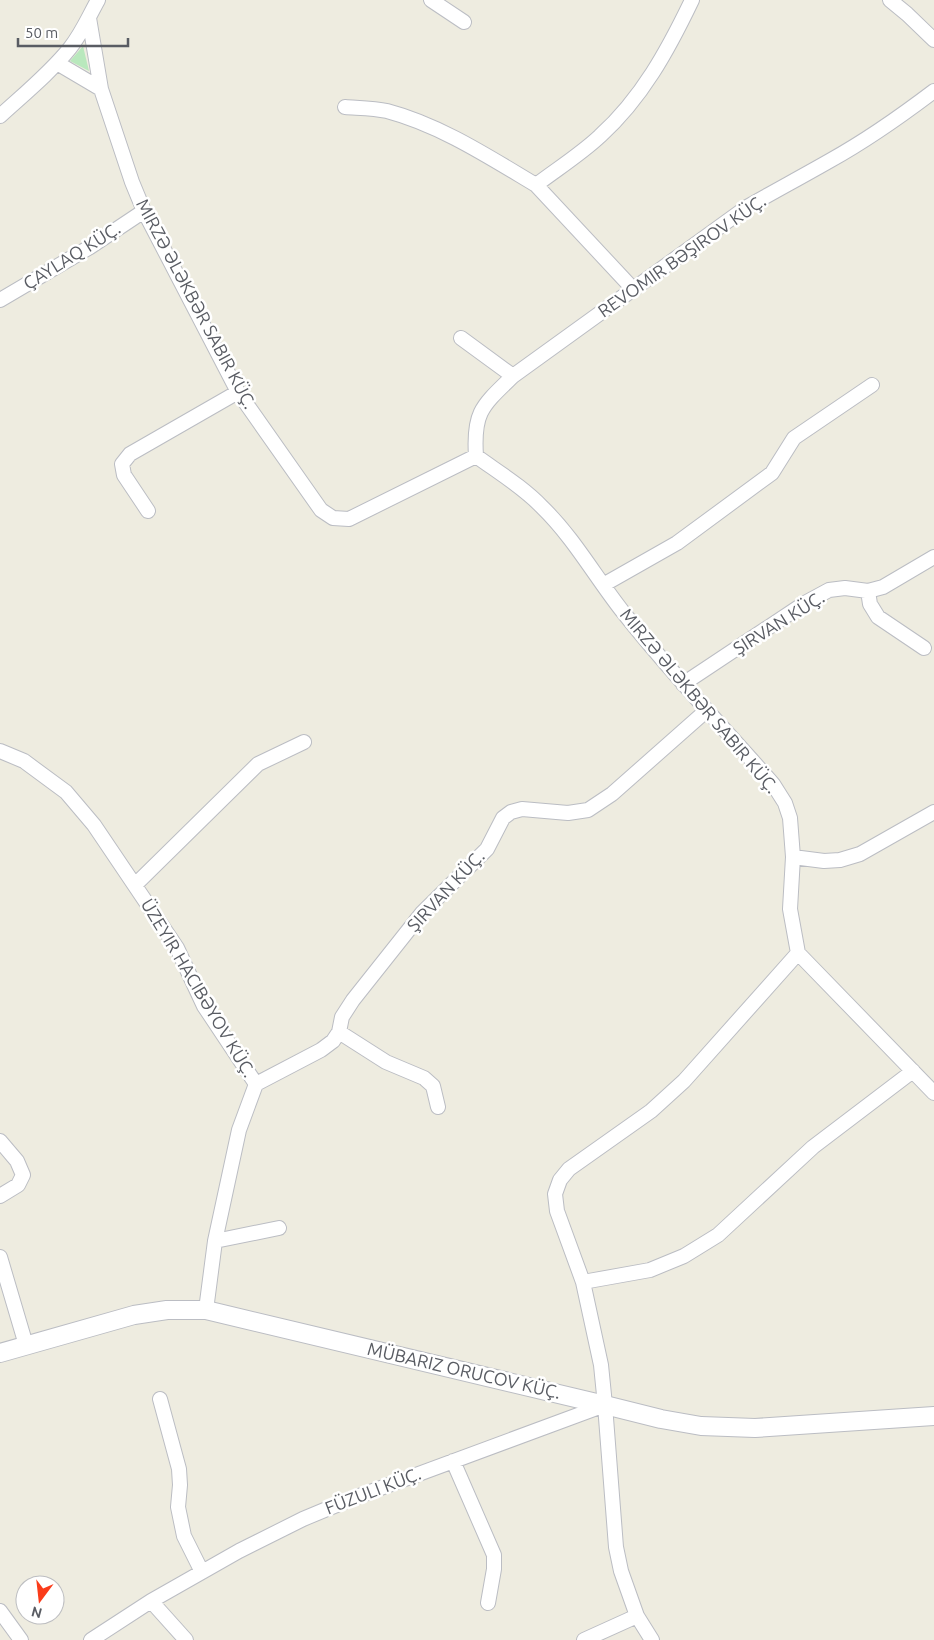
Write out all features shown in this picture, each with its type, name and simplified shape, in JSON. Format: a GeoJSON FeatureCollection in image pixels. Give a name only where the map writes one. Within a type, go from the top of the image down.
{"type":"FeatureCollection","features":[{"type":"Feature","properties":{"kind":"street"},"geometry":{"type":"LineString","coordinates":[[0,116],[57,63],[79,35],[98,0]]}},
{"type":"Feature","properties":{"kind":"street"},"geometry":{"type":"LineString","coordinates":[[431,0],[464,22]]}},
{"type":"Feature","properties":{"kind":"street"},"geometry":{"type":"LineString","coordinates":[[536,185],[599,137],[622,115],[647,83],[670,45],[692,0]]}},
{"type":"Feature","properties":{"kind":"street"},"geometry":{"type":"LineString","coordinates":[[890,0],[934,40]]}},
{"type":"Feature","properties":{"kind":"street","name":"MIRZƏ ƏLƏKBƏR SABIR KÜÇ."},"geometry":{"type":"LineString","coordinates":[[88,18],[100,89],[144,211],[238,392],[321,510],[333,518],[349,520],[476,456],[516,484],[542,506],[569,538],[623,613],[683,684],[773,784],[785,802],[790,818],[793,857],[790,909],[798,953]]}},
{"type":"Feature","properties":{"kind":"street"},"geometry":{"type":"LineString","coordinates":[[57,63],[100,89]]}},
{"type":"Feature","properties":{"kind":"street","name":"REVOMIR BƏŞIROV KÜÇ."},"geometry":{"type":"LineString","coordinates":[[476,456],[475,434],[478,417],[489,399],[512,376],[747,207],[780,187],[832,160],[875,133],[934,91]]}},
{"type":"Feature","properties":{"kind":"street"},"geometry":{"type":"LineString","coordinates":[[344,107],[386,110],[427,125],[484,154],[536,185],[634,290]]}},
{"type":"Feature","properties":{"kind":"street","name":"ÇAYLAQ KÜÇ."},"geometry":{"type":"LineString","coordinates":[[0,300],[90,247],[144,211]]}},
{"type":"Feature","properties":{"kind":"street"},"geometry":{"type":"LineString","coordinates":[[461,338],[512,376]]}},
{"type":"Feature","properties":{"kind":"street"},"geometry":{"type":"LineString","coordinates":[[603,585],[677,543],[772,473],[794,438],[872,385]]}},
{"type":"Feature","properties":{"kind":"street"},"geometry":{"type":"LineString","coordinates":[[148,511],[124,475],[122,464],[130,454],[238,392]]}},
{"type":"Feature","properties":{"kind":"street","name":"ŞIRVAN KÜÇ."},"geometry":{"type":"LineString","coordinates":[[683,684],[813,598],[829,590],[845,588],[868,591],[883,587],[934,557]]}},
{"type":"Feature","properties":{"kind":"street"},"geometry":{"type":"LineString","coordinates":[[868,591],[870,604],[878,618],[924,648]]}},
{"type":"Feature","properties":{"kind":"street","name":"ŞIRVAN KÜÇ."},"geometry":{"type":"LineString","coordinates":[[256,1084],[321,1050],[333,1041],[339,1032],[342,1017],[353,1000],[422,913],[487,849],[503,818],[511,812],[522,808],[568,813],[588,810],[612,794],[707,710]]}},
{"type":"Feature","properties":{"kind":"street"},"geometry":{"type":"LineString","coordinates":[[135,885],[258,764],[304,742]]}},
{"type":"Feature","properties":{"kind":"street"},"geometry":{"type":"LineString","coordinates":[[0,751],[24,761],[66,792],[94,824],[177,948],[204,1006],[256,1084],[238,1130],[215,1241],[206,1310]]}},
{"type":"Feature","properties":{"kind":"street"},"geometry":{"type":"LineString","coordinates":[[793,857],[832,861],[860,854],[934,812]]}},
{"type":"Feature","properties":{"kind":"street"},"geometry":{"type":"LineString","coordinates":[[652,1640],[637,1616],[621,1571],[616,1547],[606,1405],[601,1365],[583,1282],[557,1210],[555,1194],[560,1180],[569,1169],[651,1111],[684,1081],[798,953],[934,1093]]}},
{"type":"Feature","properties":{"kind":"street"},"geometry":{"type":"LineString","coordinates":[[339,1032],[386,1062],[424,1078],[433,1086],[438,1107]]}},
{"type":"Feature","properties":{"kind":"street"},"geometry":{"type":"LineString","coordinates":[[583,1282],[650,1270],[684,1256],[718,1236],[813,1147],[913,1072]]}},
{"type":"Feature","properties":{"kind":"street"},"geometry":{"type":"LineString","coordinates":[[0,1140],[17,1161],[23,1175],[18,1185],[0,1196]]}},
{"type":"Feature","properties":{"kind":"street"},"geometry":{"type":"LineString","coordinates":[[215,1241],[279,1228]]}},
{"type":"Feature","properties":{"kind":"street"},"geometry":{"type":"LineString","coordinates":[[0,1257],[26,1345]]}},
{"type":"Feature","properties":{"kind":"street","name":"MÜBARIZ ORUCOV KÜÇ."},"geometry":{"type":"LineString","coordinates":[[0,1353],[134,1315],[167,1310],[206,1310],[606,1405],[660,1420],[701,1426],[755,1428],[934,1416]]}},
{"type":"Feature","properties":{"kind":"street"},"geometry":{"type":"LineString","coordinates":[[160,1399],[179,1469],[178,1507],[184,1536],[202,1572]]}},
{"type":"Feature","properties":{"kind":"street","name":"FÜZULI KÜÇ."},"geometry":{"type":"LineString","coordinates":[[91,1640],[151,1601],[239,1551],[303,1519],[351,1499],[606,1405]]}},
{"type":"Feature","properties":{"kind":"street"},"geometry":{"type":"LineString","coordinates":[[453,1461],[494,1555],[494,1569],[488,1603]]}},
{"type":"Feature","properties":{"kind":"street"},"geometry":{"type":"LineString","coordinates":[[151,1601],[186,1640]]}},
{"type":"Feature","properties":{"kind":"street"},"geometry":{"type":"LineString","coordinates":[[0,1611],[21,1640]]}},
{"type":"Feature","properties":{"kind":"street"},"geometry":{"type":"LineString","coordinates":[[584,1640],[637,1616]]}},
{"type":"Feature","properties":{"kind":"green space"},"geometry":{"type":"Polygon","coordinates":[[[83,46],[89,71],[70,61],[83,46]]]}}]}
